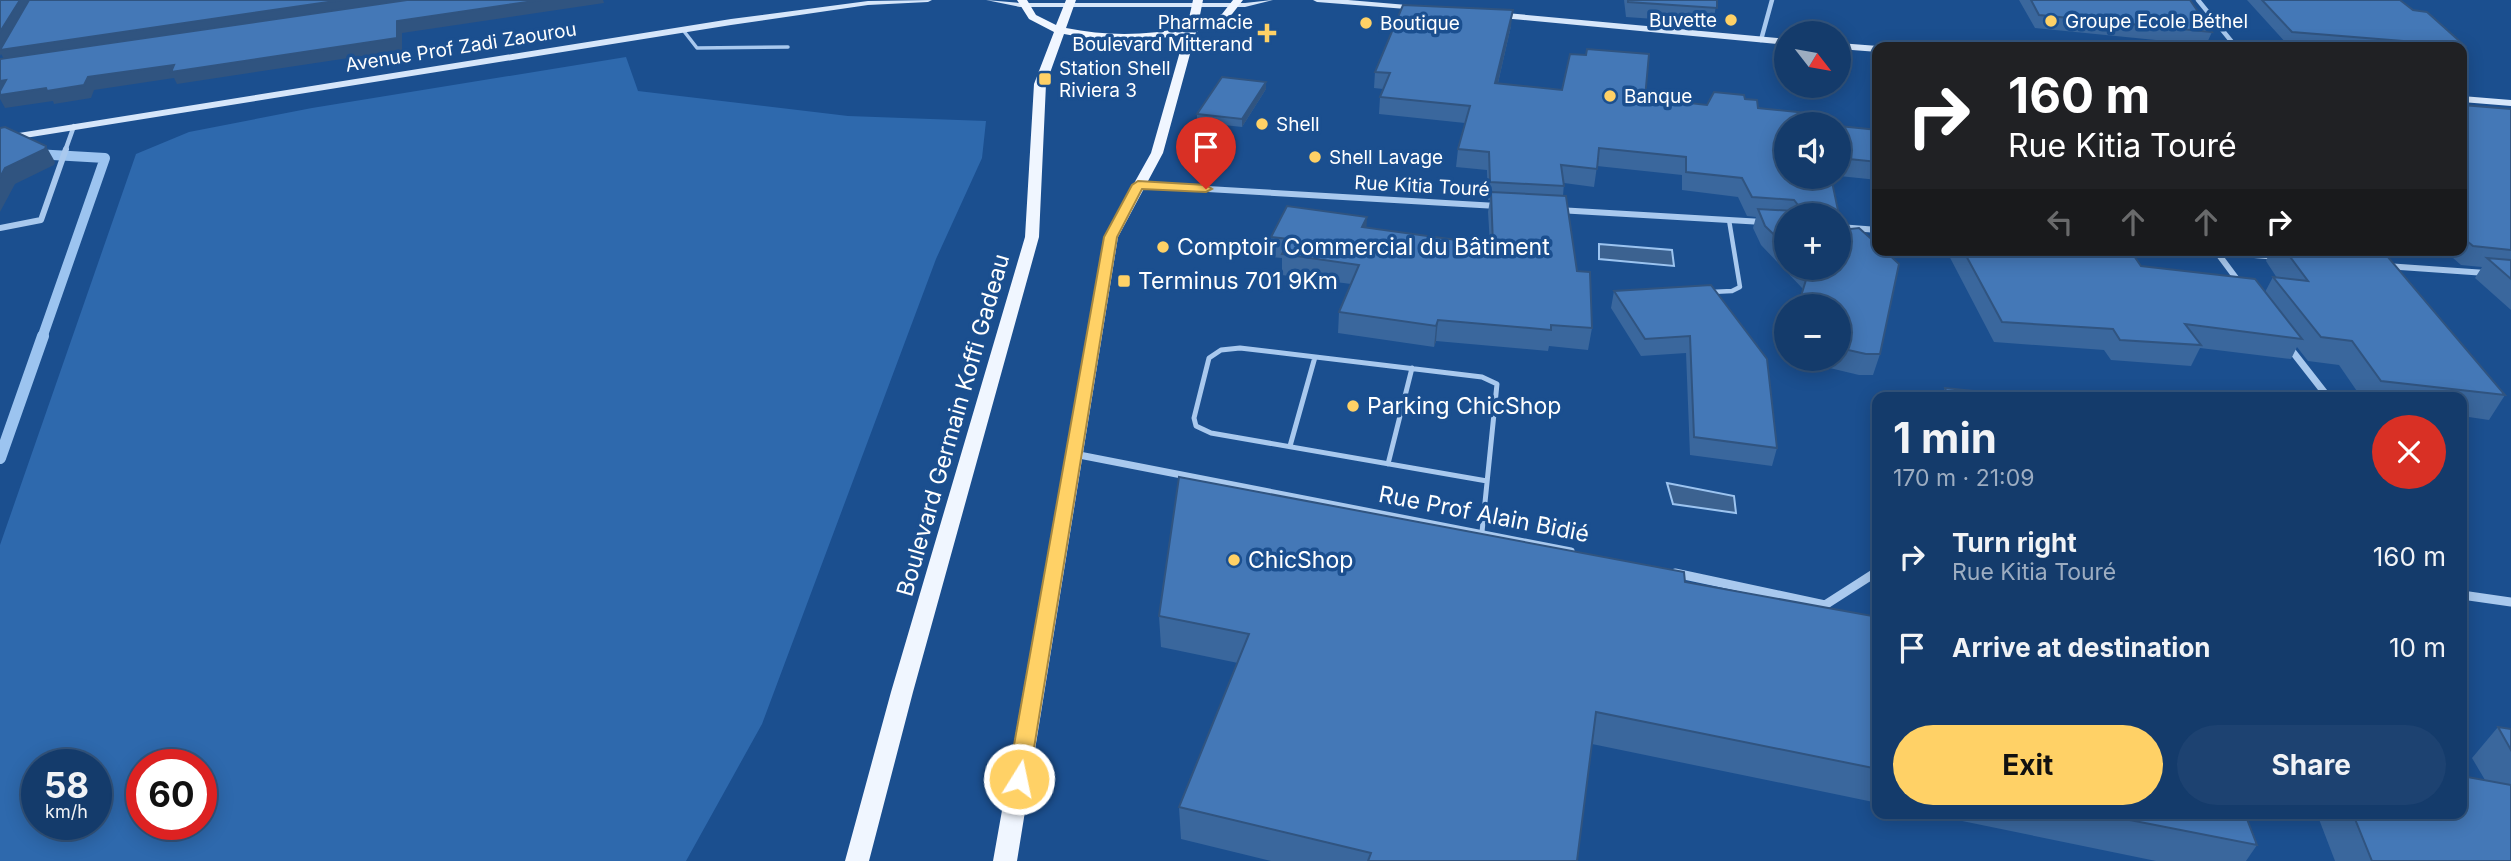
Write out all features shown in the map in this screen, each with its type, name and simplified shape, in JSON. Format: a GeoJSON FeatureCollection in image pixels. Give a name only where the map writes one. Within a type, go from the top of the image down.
{"type":"FeatureCollection","features":[{"type":"Feature","properties":{"kind":"main road","name":"Avenue Prof Zadi Zaourou"},"geometry":{"type":"LineString","coordinates":[[0,139],[683,30],[868,3],[928,0]]}},
{"type":"Feature","properties":{"kind":"main road"},"geometry":{"type":"LineString","coordinates":[[990,0],[1007,5],[1237,3],[1269,0]]}},
{"type":"Feature","properties":{"kind":"main road"},"geometry":{"type":"LineString","coordinates":[[1317,0],[1430,9]]}},
{"type":"Feature","properties":{"kind":"main road"},"geometry":{"type":"LineString","coordinates":[[1023,3],[1035,20],[1059,31],[1128,38],[1191,30],[1218,20],[1237,3]]}},
{"type":"Feature","properties":{"kind":"main road","name":"Boulevard Germain Koffi Gadeau"},"geometry":{"type":"LineString","coordinates":[[857,861],[1032,237],[1040,84],[1070,3]]}},
{"type":"Feature","properties":{"kind":"main road"},"geometry":{"type":"LineString","coordinates":[[1005,861],[1111,237],[1157,153],[1197,3]]}},
{"type":"Feature","properties":{"kind":"main road"},"geometry":{"type":"LineString","coordinates":[[1485,14],[1774,41]]}},
{"type":"Feature","properties":{"kind":"main road"},"geometry":{"type":"LineString","coordinates":[[1852,47],[1872,49]]}},
{"type":"Feature","properties":{"kind":"main road"},"geometry":{"type":"LineString","coordinates":[[2467,99],[2511,103]]}},
{"type":"Feature","properties":{"kind":"street"},"geometry":{"type":"LineString","coordinates":[[1760,40],[1772,0]]}},
{"type":"Feature","properties":{"kind":"street"},"geometry":{"type":"LineString","coordinates":[[2198,0],[2232,42]]}},
{"type":"Feature","properties":{"kind":"street"},"geometry":{"type":"LineString","coordinates":[[0,228],[41,220],[74,127]]}},
{"type":"Feature","properties":{"kind":"street","name":"Rue Kitia Touré"},"geometry":{"type":"LineString","coordinates":[[1138,185],[1511,207]]}},
{"type":"Feature","properties":{"kind":"street"},"geometry":{"type":"LineString","coordinates":[[1552,209],[1774,223]]}},
{"type":"Feature","properties":{"kind":"street"},"geometry":{"type":"LineString","coordinates":[[1851,228],[1872,230]]}},
{"type":"Feature","properties":{"kind":"street"},"geometry":{"type":"LineString","coordinates":[[2220,256],[2248,293]]}},
{"type":"Feature","properties":{"kind":"street"},"geometry":{"type":"LineString","coordinates":[[2270,256],[2281,257]]}},
{"type":"Feature","properties":{"kind":"street"},"geometry":{"type":"LineString","coordinates":[[2373,265],[2497,274]]}},
{"type":"Feature","properties":{"kind":"street"},"geometry":{"type":"LineString","coordinates":[[2280,335],[2324,392]]}},
{"type":"Feature","properties":{"kind":"street","name":"Rue Prof Alain Bidié"},"geometry":{"type":"LineString","coordinates":[[1073,453],[1482,532],[1587,555]]}},
{"type":"Feature","properties":{"kind":"street"},"geometry":{"type":"LineString","coordinates":[[1667,572],[1825,605],[1872,575]]}},
{"type":"Feature","properties":{"kind":"street"},"geometry":{"type":"LineString","coordinates":[[2467,596],[2511,602]]}},
{"type":"Feature","properties":{"kind":"lane"},"geometry":{"type":"LineString","coordinates":[[683,30],[697,48],[788,47]]}},
{"type":"Feature","properties":{"kind":"lane"},"geometry":{"type":"LineString","coordinates":[[1706,292],[1732,291],[1740,287],[1729,220]]}},
{"type":"Feature","properties":{"kind":"lane"},"geometry":{"type":"LineString","coordinates":[[1482,532],[1497,384],[1482,377],[1240,348],[1221,350],[1209,358],[1194,418],[1196,426],[1211,433],[1487,481]]}},
{"type":"Feature","properties":{"kind":"lane"},"geometry":{"type":"LineString","coordinates":[[1290,446],[1315,357]]}},
{"type":"Feature","properties":{"kind":"lane"},"geometry":{"type":"LineString","coordinates":[[1388,464],[1412,368]]}},
{"type":"Feature","properties":{"kind":"shaded area"},"geometry":{"type":"Polygon","coordinates":[[[626,57],[638,91],[848,116],[986,121],[982,158],[936,259],[762,724],[686,861],[0,861],[0,545],[136,154],[189,132],[312,108],[626,57]]]}},
{"type":"Feature","properties":{"kind":"shaded area"},"geometry":{"type":"Polygon","coordinates":[[[1599,244],[1672,250],[1674,266],[1599,259],[1599,244]]]}},
{"type":"Feature","properties":{"kind":"shaded area"},"geometry":{"type":"Polygon","coordinates":[[[1667,483],[1734,496],[1736,513],[1673,504],[1667,483]]]}},
{"type":"Feature","properties":{"kind":"building"},"geometry":{"type":"Polygon","coordinates":[[[0,0],[20,0],[0,32],[0,0]]]}},
{"type":"Feature","properties":{"kind":"building"},"geometry":{"type":"Polygon","coordinates":[[[29,0],[342,0],[0,50],[29,0]]]}},
{"type":"Feature","properties":{"kind":"building"},"geometry":{"type":"Polygon","coordinates":[[[407,0],[541,0],[397,21],[397,38],[171,72],[174,65],[88,77],[84,85],[0,95],[6,80],[0,81],[0,59],[407,0]]]}},
{"type":"Feature","properties":{"kind":"building"},"geometry":{"type":"Polygon","coordinates":[[[1717,0],[1717,8],[1628,2],[1717,0]]]}},
{"type":"Feature","properties":{"kind":"building"},"geometry":{"type":"Polygon","coordinates":[[[2031,0],[2190,0],[2212,32],[2039,15],[2031,0]]]}},
{"type":"Feature","properties":{"kind":"building"},"geometry":{"type":"Polygon","coordinates":[[[2262,0],[2400,0],[2413,10],[2427,12],[2461,42],[2416,42],[2292,32],[2262,0]]]}},
{"type":"Feature","properties":{"kind":"building"},"geometry":{"type":"Polygon","coordinates":[[[1403,5],[1513,10],[1495,83],[1562,90],[1570,54],[1586,55],[1587,49],[1649,54],[1645,98],[1707,105],[1714,92],[1744,95],[1745,99],[1757,100],[1758,108],[1797,112],[1774,112],[1774,189],[1834,189],[1836,203],[1796,203],[1794,200],[1752,197],[1742,178],[1686,172],[1686,157],[1599,148],[1597,169],[1561,165],[1564,186],[1490,182],[1489,152],[1458,149],[1470,106],[1380,97],[1390,73],[1375,72],[1403,5]]]}},
{"type":"Feature","properties":{"kind":"building"},"geometry":{"type":"Polygon","coordinates":[[[1222,77],[1266,82],[1242,119],[1197,114],[1222,77]]]}},
{"type":"Feature","properties":{"kind":"building"},"geometry":{"type":"Polygon","coordinates":[[[2467,105],[2511,109],[2511,250],[2473,246],[2467,241],[2467,105]]]}},
{"type":"Feature","properties":{"kind":"building"},"geometry":{"type":"Polygon","coordinates":[[[5,127],[46,146],[45,149],[5,168],[0,177],[0,128],[5,127]]]}},
{"type":"Feature","properties":{"kind":"building"},"geometry":{"type":"Polygon","coordinates":[[[1851,127],[1872,129],[1872,161],[1851,159],[1851,127]]]}},
{"type":"Feature","properties":{"kind":"building"},"geometry":{"type":"Polygon","coordinates":[[[1491,192],[1566,196],[1577,271],[1590,272],[1592,328],[1551,325],[1551,330],[1438,320],[1436,326],[1339,312],[1359,265],[1282,254],[1290,239],[1271,237],[1287,206],[1367,217],[1362,227],[1493,245],[1491,192]]]}},
{"type":"Feature","properties":{"kind":"building"},"geometry":{"type":"Polygon","coordinates":[[[1758,209],[1774,210],[1774,235],[1765,226],[1758,209]]]}},
{"type":"Feature","properties":{"kind":"building"},"geometry":{"type":"Polygon","coordinates":[[[1859,228],[1872,240],[1872,256],[1890,256],[1899,264],[1880,354],[1851,351],[1851,294],[1802,294],[1806,280],[1851,280],[1851,229],[1859,228]]]}},
{"type":"Feature","properties":{"kind":"building"},"geometry":{"type":"Polygon","coordinates":[[[1966,256],[2134,256],[2141,266],[2255,279],[2302,339],[2185,324],[2201,345],[2120,340],[2113,329],[2002,322],[1966,256]]]}},
{"type":"Feature","properties":{"kind":"building"},"geometry":{"type":"Polygon","coordinates":[[[2289,256],[2387,256],[2505,395],[2381,381],[2352,341],[2321,337],[2273,277],[2308,281],[2289,256]]]}},
{"type":"Feature","properties":{"kind":"building"},"geometry":{"type":"Polygon","coordinates":[[[2487,258],[2511,260],[2511,279],[2487,258]]]}},
{"type":"Feature","properties":{"kind":"building"},"geometry":{"type":"Polygon","coordinates":[[[1711,285],[1767,359],[1777,448],[1694,437],[1690,336],[1645,339],[1614,291],[1711,285]]]}},
{"type":"Feature","properties":{"kind":"building"},"geometry":{"type":"Polygon","coordinates":[[[1945,388],[1984,392],[1946,392],[1945,388]]]}},
{"type":"Feature","properties":{"kind":"building"},"geometry":{"type":"Polygon","coordinates":[[[1179,477],[1684,572],[1685,582],[1872,616],[1872,768],[1596,712],[1577,861],[1368,861],[1371,853],[1179,807],[1249,634],[1159,616],[1179,477]]]}},
{"type":"Feature","properties":{"kind":"building"},"geometry":{"type":"Polygon","coordinates":[[[2498,727],[2511,729],[2511,750],[2498,727]]]}},
{"type":"Feature","properties":{"kind":"building"},"geometry":{"type":"Polygon","coordinates":[[[2467,777],[2511,785],[2511,861],[2372,861],[2355,819],[2467,819],[2467,777]]]}},
{"type":"Feature","properties":{"kind":"building"},"geometry":{"type":"Polygon","coordinates":[[[2124,819],[2247,819],[2257,845],[2124,819]]]}},
{"type":"Feature","properties":{"kind":"waterway"},"geometry":{"type":"LineString","coordinates":[[35,154],[105,158],[42,338]]}},
{"type":"Feature","properties":{"kind":"waterway"},"geometry":{"type":"LineString","coordinates":[[0,458],[43,336]]}},
{"type":"Feature","properties":{"kind":"place","name":"Buvette"},"geometry":{"type":"Point","coordinates":[1731,20]}},
{"type":"Feature","properties":{"kind":"place","name":"Groupe Ecole Béthel"},"geometry":{"type":"Point","coordinates":[2051,21]}},
{"type":"Feature","properties":{"kind":"place","name":"Boutique"},"geometry":{"type":"Point","coordinates":[1366,23]}},
{"type":"Feature","properties":{"kind":"place","name":"Pharmacie Boulevard Mitterand"},"geometry":{"type":"Point","coordinates":[1267,33]}},
{"type":"Feature","properties":{"kind":"place","name":"Station Shell Riviera 3"},"geometry":{"type":"Point","coordinates":[1045,79]}},
{"type":"Feature","properties":{"kind":"place","name":"Banque"},"geometry":{"type":"Point","coordinates":[1610,96]}},
{"type":"Feature","properties":{"kind":"place","name":"Shell"},"geometry":{"type":"Point","coordinates":[1262,124]}},
{"type":"Feature","properties":{"kind":"place","name":"Shell Lavage"},"geometry":{"type":"Point","coordinates":[1315,157]}},
{"type":"Feature","properties":{"kind":"place","name":"Comptoir Commercial du Bâtiment"},"geometry":{"type":"Point","coordinates":[1163,247]}},
{"type":"Feature","properties":{"kind":"place","name":"Terminus 701 9Km"},"geometry":{"type":"Point","coordinates":[1124,281]}},
{"type":"Feature","properties":{"kind":"place","name":"Parking ChicShop"},"geometry":{"type":"Point","coordinates":[1353,406]}},
{"type":"Feature","properties":{"kind":"place","name":"ChicShop"},"geometry":{"type":"Point","coordinates":[1234,560]}},
{"type":"Feature","properties":{"kind":"route"},"geometry":{"type":"LineString","coordinates":[[1019,779],[1111,237],[1138,185],[1206,189]]}}]}
